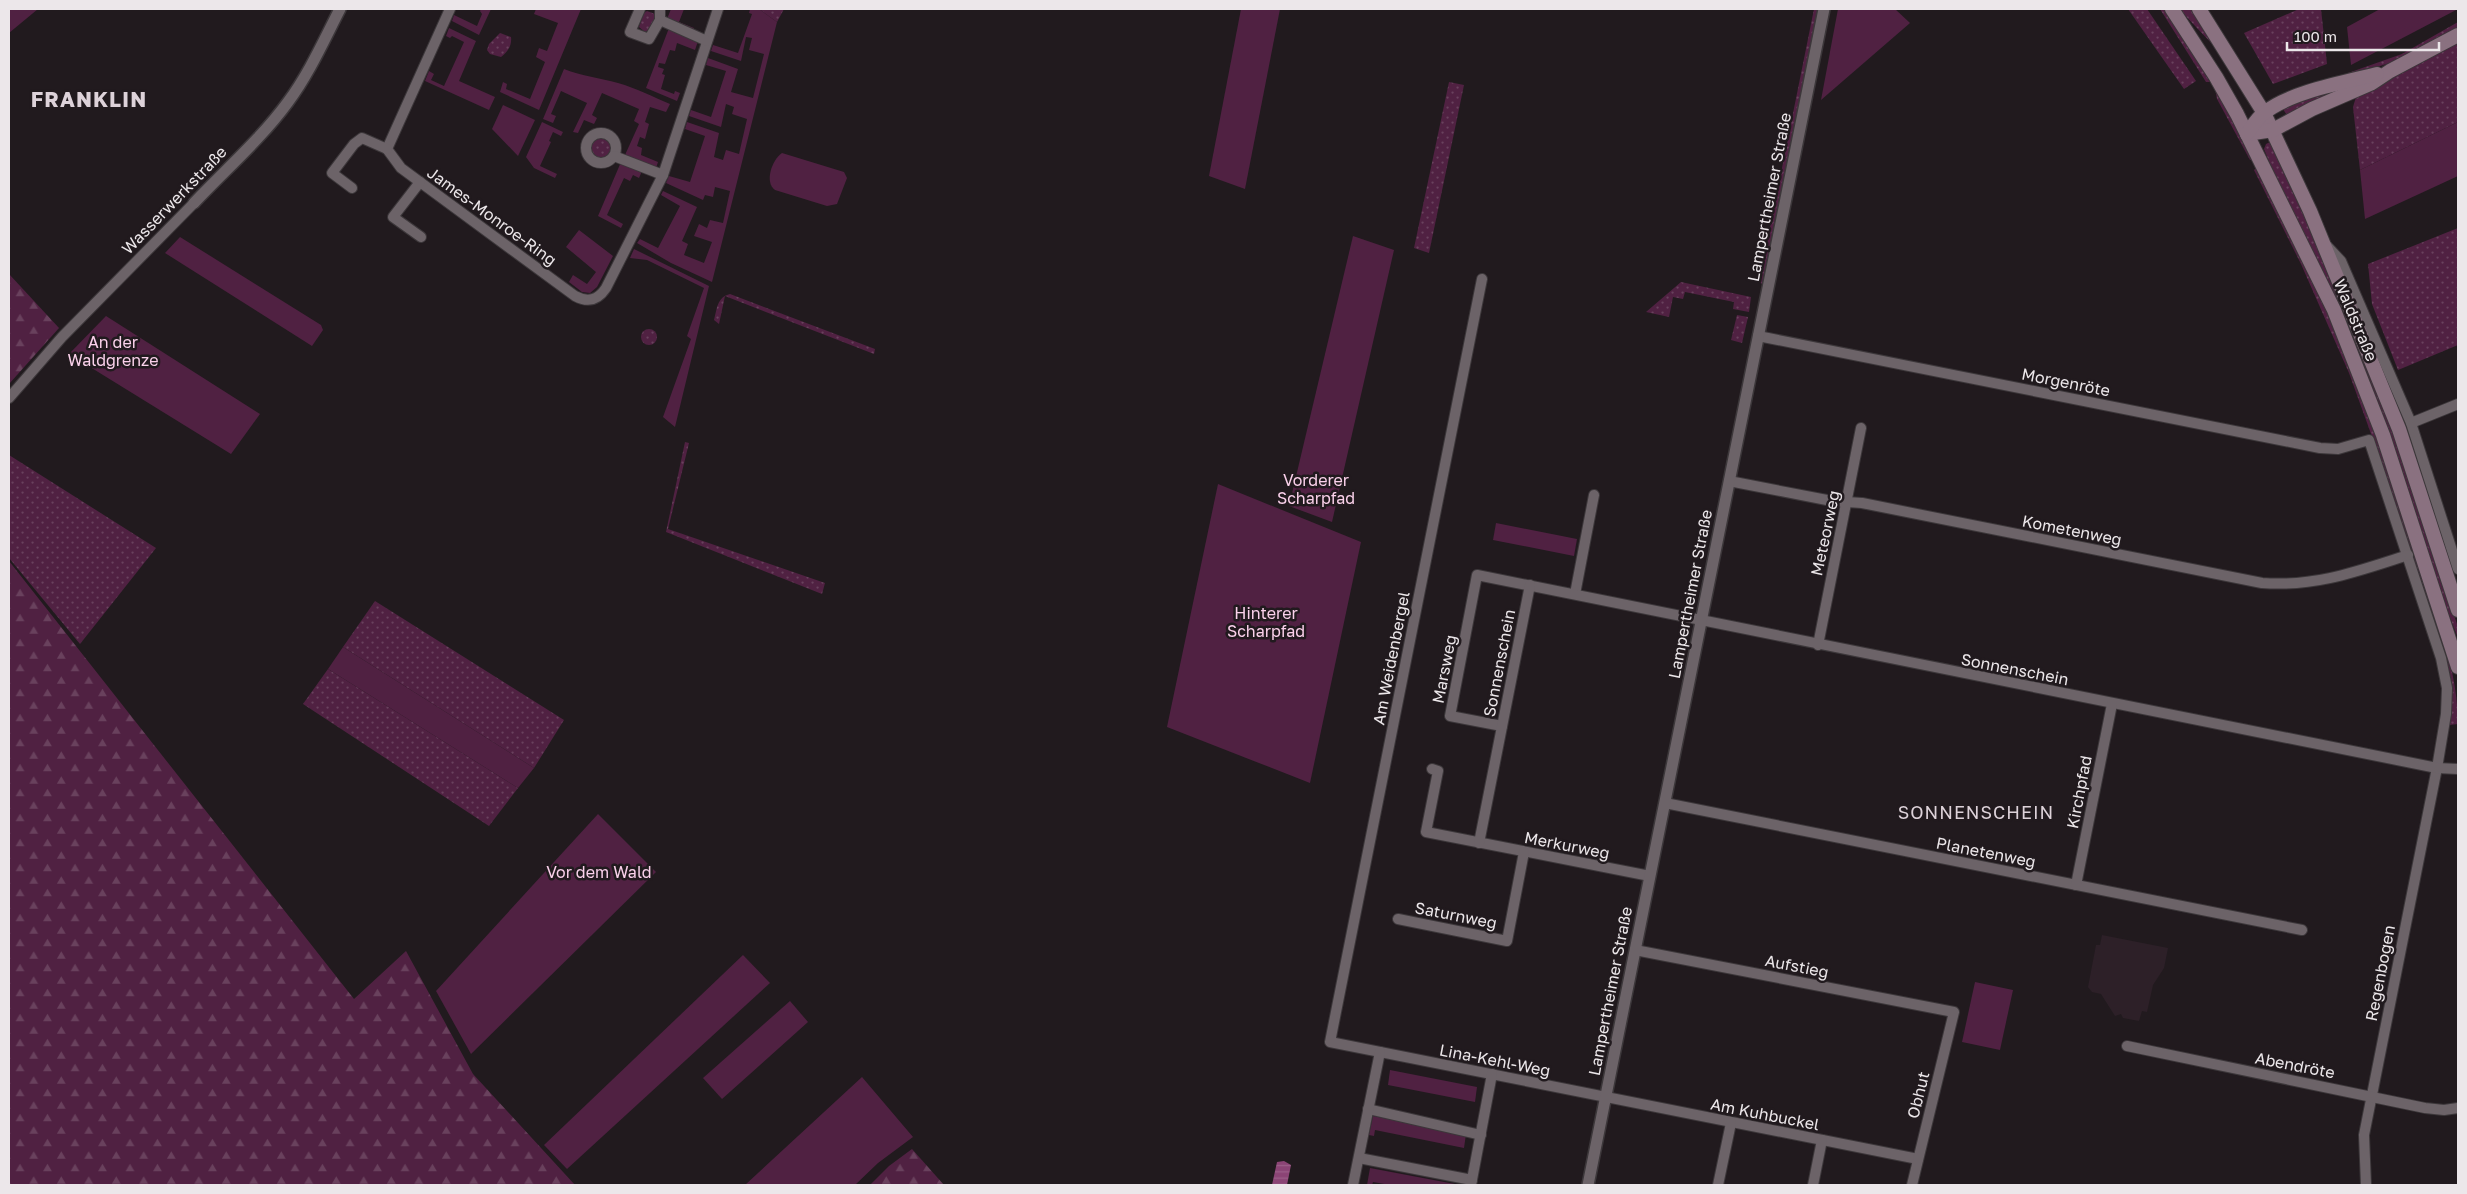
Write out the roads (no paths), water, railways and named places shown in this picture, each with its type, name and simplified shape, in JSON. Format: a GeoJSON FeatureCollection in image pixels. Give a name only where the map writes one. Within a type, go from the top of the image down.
{"type":"FeatureCollection","features":[{"type":"Feature","properties":{"kind":"main road","name":"Waldstraße"},"geometry":{"type":"LineString","coordinates":[[2172,9],[2216,76],[2310,258],[2361,377],[2426,565],[2458,667]]}},
{"type":"Feature","properties":{"kind":"main road","name":"Waldstraße"},"geometry":{"type":"LineString","coordinates":[[2199,9],[2264,113],[2324,244],[2399,430],[2458,610]]}},
{"type":"Feature","properties":{"kind":"main road"},"geometry":{"type":"LineString","coordinates":[[2247,134],[2273,130],[2312,109],[2372,83],[2390,71],[2458,35]]}},
{"type":"Feature","properties":{"kind":"main road"},"geometry":{"type":"LineString","coordinates":[[2247,134],[2264,113],[2308,92],[2390,71]]}},
{"type":"Feature","properties":{"kind":"street","name":"Wasserwerkstraße"},"geometry":{"type":"LineString","coordinates":[[9,398],[62,337],[274,119],[288,102],[340,9]]}},
{"type":"Feature","properties":{"kind":"street"},"geometry":{"type":"LineString","coordinates":[[352,188],[332,173],[354,144],[362,138],[387,149],[450,9]]}},
{"type":"Feature","properties":{"kind":"street"},"geometry":{"type":"LineString","coordinates":[[640,9],[630,32],[649,39],[660,20],[660,9]]}},
{"type":"Feature","properties":{"kind":"street","name":"James-Monroe-Ring"},"geometry":{"type":"LineString","coordinates":[[387,149],[401,168],[575,296],[587,300],[601,296],[663,175],[718,9]]}},
{"type":"Feature","properties":{"kind":"street","name":"Lampertheimer Straße"},"geometry":{"type":"LineString","coordinates":[[1588,1185],[1824,9]]}},
{"type":"Feature","properties":{"kind":"street"},"geometry":{"type":"LineString","coordinates":[[660,20],[707,41]]}},
{"type":"Feature","properties":{"kind":"street"},"geometry":{"type":"LineString","coordinates":[[614,156],[663,175]]}},
{"type":"Feature","properties":{"kind":"street"},"geometry":{"type":"LineString","coordinates":[[420,182],[393,217],[421,237]]}},
{"type":"Feature","properties":{"kind":"street","name":"Waldstraße"},"geometry":{"type":"LineString","coordinates":[[2324,244],[2341,261],[2411,423],[2458,569]]}},
{"type":"Feature","properties":{"kind":"street","name":"Am Weidenbergel"},"geometry":{"type":"LineString","coordinates":[[1330,1042],[1482,279]]}},
{"type":"Feature","properties":{"kind":"street","name":"Morgenröte"},"geometry":{"type":"LineString","coordinates":[[1758,336],[2320,448],[2338,449],[2369,440],[2408,555]]}},
{"type":"Feature","properties":{"kind":"street"},"geometry":{"type":"LineString","coordinates":[[2411,423],[2458,404]]}},
{"type":"Feature","properties":{"kind":"street","name":"Meteorweg"},"geometry":{"type":"LineString","coordinates":[[1818,644],[1861,428]]}},
{"type":"Feature","properties":{"kind":"street","name":"Kometenweg"},"geometry":{"type":"LineString","coordinates":[[1729,481],[2277,584],[2310,583],[2333,579],[2408,555]]}},
{"type":"Feature","properties":{"kind":"street"},"geometry":{"type":"LineString","coordinates":[[1575,594],[1594,495]]}},
{"type":"Feature","properties":{"kind":"street"},"geometry":{"type":"LineString","coordinates":[[2408,555],[2441,658],[2447,688],[2446,714],[2437,768]]}},
{"type":"Feature","properties":{"kind":"street","name":"Sonnenschein"},"geometry":{"type":"LineString","coordinates":[[1478,575],[2437,768],[2454,769],[2458,762]]}},
{"type":"Feature","properties":{"kind":"street","name":"Marsweg"},"geometry":{"type":"LineString","coordinates":[[1478,575],[1450,716],[1502,726]]}},
{"type":"Feature","properties":{"kind":"street","name":"Sonnenschein"},"geometry":{"type":"LineString","coordinates":[[1479,843],[1530,585]]}},
{"type":"Feature","properties":{"kind":"street","name":"Kirchpfad"},"geometry":{"type":"LineString","coordinates":[[2076,885],[2112,704]]}},
{"type":"Feature","properties":{"kind":"street","name":"Regenbogen"},"geometry":{"type":"LineString","coordinates":[[2366,1185],[2364,1135],[2437,768]]}},
{"type":"Feature","properties":{"kind":"street","name":"Merkurweg"},"geometry":{"type":"LineString","coordinates":[[1432,769],[1438,771],[1426,832],[1650,876]]}},
{"type":"Feature","properties":{"kind":"street","name":"Planetenweg"},"geometry":{"type":"LineString","coordinates":[[1664,803],[2302,930]]}},
{"type":"Feature","properties":{"kind":"street","name":"Saturnweg"},"geometry":{"type":"LineString","coordinates":[[1398,919],[1507,941],[1524,852]]}},
{"type":"Feature","properties":{"kind":"street","name":"Aufstieg"},"geometry":{"type":"LineString","coordinates":[[1635,950],[1954,1012]]}},
{"type":"Feature","properties":{"kind":"street","name":"Obhut"},"geometry":{"type":"LineString","coordinates":[[1912,1185],[1954,1012]]}},
{"type":"Feature","properties":{"kind":"street","name":"Lina-Kehl-Weg"},"geometry":{"type":"LineString","coordinates":[[1330,1042],[1605,1098]]}},
{"type":"Feature","properties":{"kind":"street","name":"Abendröte"},"geometry":{"type":"LineString","coordinates":[[2127,1046],[2425,1108],[2444,1110],[2458,1108]]}},
{"type":"Feature","properties":{"kind":"street"},"geometry":{"type":"LineString","coordinates":[[1353,1185],[1380,1052]]}},
{"type":"Feature","properties":{"kind":"street"},"geometry":{"type":"LineString","coordinates":[[1358,1158],[1471,1183],[1492,1074]]}},
{"type":"Feature","properties":{"kind":"street","name":"Am Kuhbuckel"},"geometry":{"type":"LineString","coordinates":[[1605,1098],[1918,1159]]}},
{"type":"Feature","properties":{"kind":"street"},"geometry":{"type":"LineString","coordinates":[[1368,1110],[1481,1135]]}},
{"type":"Feature","properties":{"kind":"street"},"geometry":{"type":"LineString","coordinates":[[1718,1185],[1730,1123]]}},
{"type":"Feature","properties":{"kind":"street"},"geometry":{"type":"LineString","coordinates":[[1813,1185],[1822,1140]]}},
{"type":"Feature","properties":{"kind":"district","name":"FRANKLIN"},"geometry":{"type":"Point","coordinates":[89,99]}},
{"type":"Feature","properties":{"kind":"district","name":"SONNENSCHEIN"},"geometry":{"type":"Point","coordinates":[1976,812]}},
{"type":"Feature","properties":{"kind":"park label","name":"An der Waldgrenze"},"geometry":{"type":"Point","coordinates":[113,351]}},
{"type":"Feature","properties":{"kind":"park label","name":"Vorderer Scharpfad"},"geometry":{"type":"Point","coordinates":[1316,489]}},
{"type":"Feature","properties":{"kind":"park label","name":"Hinterer Scharpfad"},"geometry":{"type":"Point","coordinates":[1266,622]}},
{"type":"Feature","properties":{"kind":"park label","name":"Vor dem Wald"},"geometry":{"type":"Point","coordinates":[599,872]}}]}
